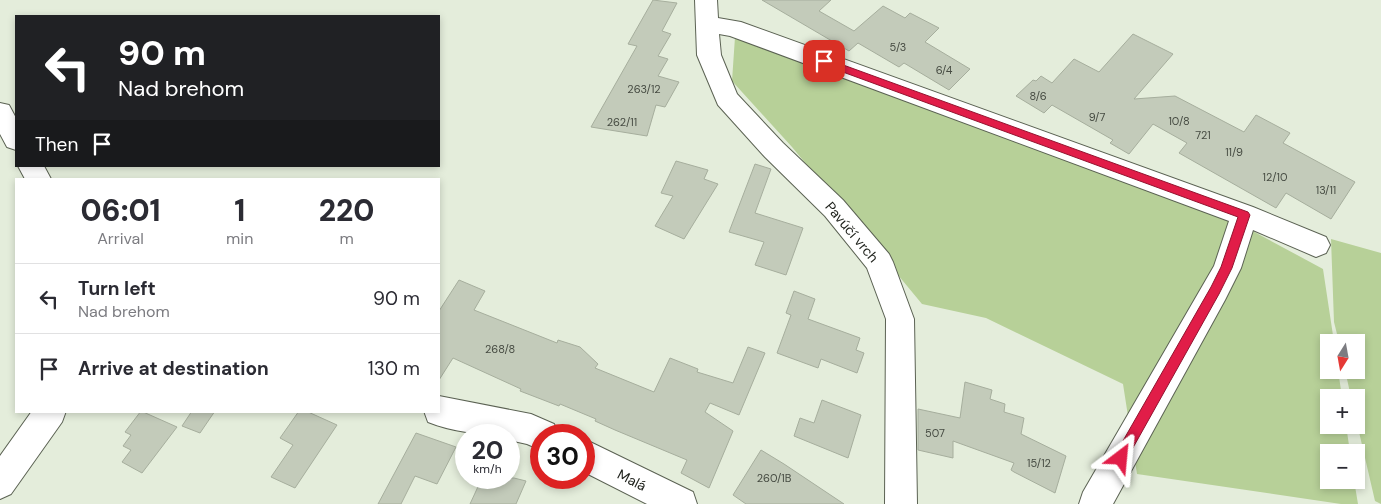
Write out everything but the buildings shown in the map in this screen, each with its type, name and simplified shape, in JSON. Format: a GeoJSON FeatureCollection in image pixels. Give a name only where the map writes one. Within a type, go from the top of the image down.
{"type":"FeatureCollection","features":[{"type":"Feature","properties":{"kind":"street"},"geometry":{"type":"LineString","coordinates":[[707,12],[733,28],[1244,215],[1316,245]]}},
{"type":"Feature","properties":{"kind":"street","name":"Pavúčí vrch"},"geometry":{"type":"LineString","coordinates":[[707,12],[709,55],[727,99],[774,150],[834,208],[879,262],[900,319],[901,504]]}},
{"type":"Feature","properties":{"kind":"street"},"geometry":{"type":"LineString","coordinates":[[0,112],[15,138]]}},
{"type":"Feature","properties":{"kind":"street"},"geometry":{"type":"LineString","coordinates":[[1095,504],[1227,268],[1244,215]]}},
{"type":"Feature","properties":{"kind":"street"},"geometry":{"type":"LineString","coordinates":[[440,411],[530,429]]}},
{"type":"Feature","properties":{"kind":"street"},"geometry":{"type":"LineString","coordinates":[[0,483],[50,413]]}},
{"type":"Feature","properties":{"kind":"street","name":"Malá"},"geometry":{"type":"LineString","coordinates":[[595,461],[681,504]]}},
{"type":"Feature","properties":{"kind":"green space"},"geometry":{"type":"Polygon","coordinates":[[[735,37],[1223,215],[1323,269],[1333,334],[1320,334],[1320,379],[1339,379],[1341,389],[1320,389],[1320,434],[1347,434],[1349,444],[1320,444],[1320,489],[1356,489],[1358,504],[1341,504],[1137,474],[1123,384],[986,318],[922,304],[792,147],[732,81],[735,37]]]}},
{"type":"Feature","properties":{"kind":"green space"},"geometry":{"type":"Polygon","coordinates":[[[1331,239],[1381,253],[1381,504],[1375,501],[1365,458],[1365,444],[1362,444],[1359,434],[1365,434],[1365,389],[1349,389],[1347,379],[1365,379],[1365,334],[1337,334],[1334,322],[1331,239]]]}},
{"type":"Feature","properties":{"kind":"route"},"geometry":{"type":"LineString","coordinates":[[824,61],[1244,215],[1227,268],[1121,458]]}}]}
